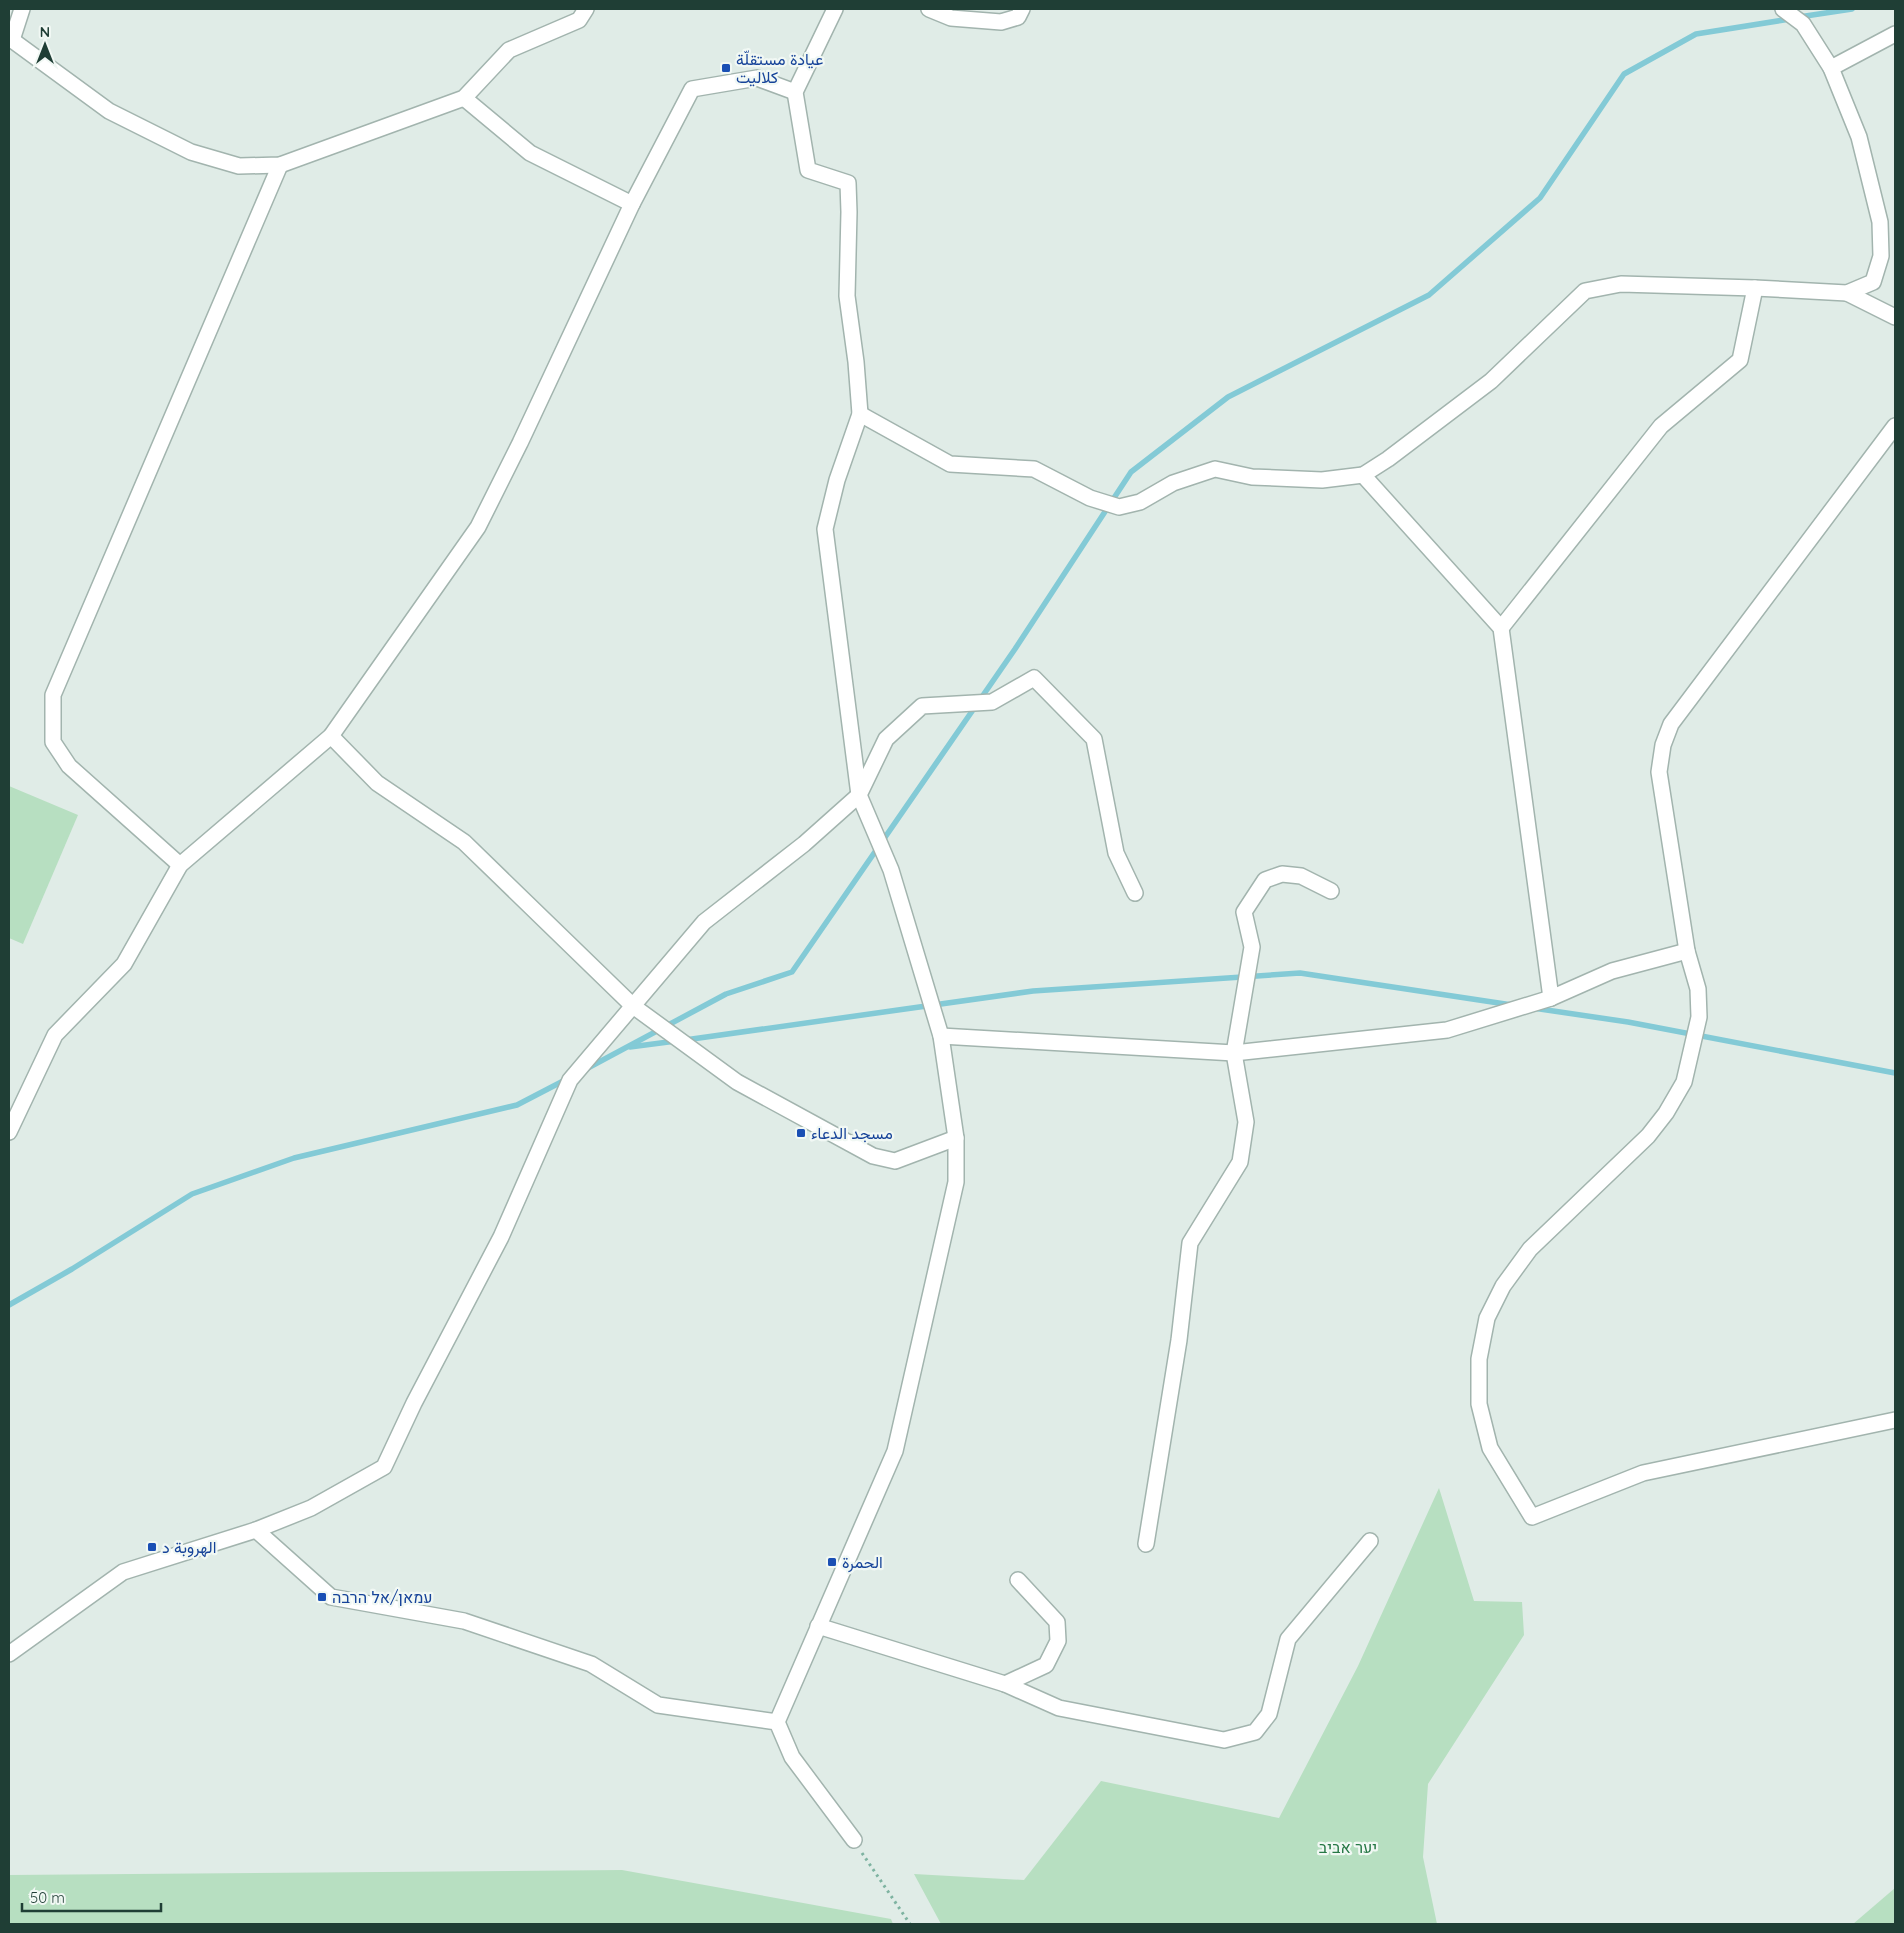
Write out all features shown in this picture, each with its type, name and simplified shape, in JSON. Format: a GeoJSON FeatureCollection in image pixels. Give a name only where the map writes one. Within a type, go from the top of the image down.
{"type":"FeatureCollection","features":[{"type":"Feature","properties":{"kind":"street"},"geometry":{"type":"LineString","coordinates":[[22,9],[10,40],[108,111],[191,152],[239,166],[280,164],[464,98],[509,50],[579,20],[586,9]]}},
{"type":"Feature","properties":{"kind":"street"},"geometry":{"type":"LineString","coordinates":[[835,9],[795,92],[808,170],[848,183],[848,296],[860,414],[837,480],[825,529],[859,795],[891,870],[941,1036],[956,1138],[956,1182],[895,1451],[777,1722],[792,1758],[854,1840]]}},
{"type":"Feature","properties":{"kind":"street"},"geometry":{"type":"LineString","coordinates":[[929,9],[951,18],[1001,22],[1018,17],[1022,9]]}},
{"type":"Feature","properties":{"kind":"street"},"geometry":{"type":"LineString","coordinates":[[1783,9],[1803,24],[1831,68],[1858,137],[1880,222],[1881,256],[1872,282],[1847,294]]}},
{"type":"Feature","properties":{"kind":"street"},"geometry":{"type":"LineString","coordinates":[[1831,68],[1895,34]]}},
{"type":"Feature","properties":{"kind":"street"},"geometry":{"type":"LineString","coordinates":[[9,1132],[55,1035],[124,964],[180,865],[331,736],[478,527],[520,443],[632,204],[692,89],[757,78],[795,92]]}},
{"type":"Feature","properties":{"kind":"street"},"geometry":{"type":"LineString","coordinates":[[464,98],[530,154],[632,204]]}},
{"type":"Feature","properties":{"kind":"street"},"geometry":{"type":"LineString","coordinates":[[180,865],[69,766],[53,742],[53,695],[280,164]]}},
{"type":"Feature","properties":{"kind":"street"},"geometry":{"type":"LineString","coordinates":[[860,414],[950,464],[1034,468],[1090,498],[1119,507],[1140,502],[1173,483],[1215,469],[1252,477],[1313,480],[1363,475],[1388,459],[1491,381],[1585,291],[1621,284],[1755,288],[1847,294],[1895,317]]}},
{"type":"Feature","properties":{"kind":"street"},"geometry":{"type":"LineString","coordinates":[[1501,628],[1661,426],[1740,360],[1755,288]]}},
{"type":"Feature","properties":{"kind":"street"},"geometry":{"type":"LineString","coordinates":[[1895,426],[1671,724],[1663,744],[1660,772],[1687,951],[1698,989],[1699,1017],[1684,1082],[1666,1113],[1648,1136],[1530,1249],[1503,1286],[1487,1318],[1478,1359],[1478,1404],[1490,1448],[1532,1517],[1643,1474],[1895,1420]]}},
{"type":"Feature","properties":{"kind":"street"},"geometry":{"type":"LineString","coordinates":[[1363,475],[1501,628],[1551,998]]}},
{"type":"Feature","properties":{"kind":"street"},"geometry":{"type":"LineString","coordinates":[[9,1654],[122,1572],[256,1530],[312,1508],[384,1467],[414,1403],[501,1237],[570,1080],[704,922],[804,844],[859,795],[886,739],[922,706],[992,702],[1034,678],[1094,739],[1116,853],[1135,893]]}},
{"type":"Feature","properties":{"kind":"street"},"geometry":{"type":"LineString","coordinates":[[331,736],[377,783],[464,842],[633,1006],[737,1082],[873,1156],[895,1161],[956,1138]]}},
{"type":"Feature","properties":{"kind":"street"},"geometry":{"type":"LineString","coordinates":[[1146,1544],[1179,1340],[1190,1243],[1240,1162],[1246,1122],[1234,1053],[1252,947],[1244,912],[1265,880],[1282,874],[1301,876],[1331,891]]}},
{"type":"Feature","properties":{"kind":"street"},"geometry":{"type":"LineString","coordinates":[[941,1036],[1234,1053],[1447,1030],[1551,998],[1612,971],[1687,951]]}},
{"type":"Feature","properties":{"kind":"street"},"geometry":{"type":"LineString","coordinates":[[256,1530],[331,1597],[464,1620],[591,1664],[658,1705],[777,1722]]}},
{"type":"Feature","properties":{"kind":"street"},"geometry":{"type":"LineString","coordinates":[[818,1626],[1005,1684],[1059,1708],[1224,1740],[1255,1732],[1269,1714],[1288,1639],[1370,1541]]}},
{"type":"Feature","properties":{"kind":"street"},"geometry":{"type":"LineString","coordinates":[[1005,1684],[1046,1665],[1058,1641],[1057,1622],[1018,1580]]}},
{"type":"Feature","properties":{"kind":"path"},"geometry":{"type":"LineString","coordinates":[[854,1840],[910,1924]]}},
{"type":"Feature","properties":{"kind":"green space"},"geometry":{"type":"Polygon","coordinates":[[[9,786],[78,815],[23,944],[9,938],[9,786]]]}},
{"type":"Feature","properties":{"kind":"green space","name":"יער אביב"},"geometry":{"type":"Polygon","coordinates":[[[1439,1488],[1474,1601],[1522,1602],[1524,1635],[1428,1784],[1423,1857],[1437,1924],[941,1924],[914,1874],[1024,1880],[1101,1781],[1279,1818],[1358,1666],[1439,1488]]]}},
{"type":"Feature","properties":{"kind":"green space"},"geometry":{"type":"Polygon","coordinates":[[[622,1870],[891,1919],[893,1924],[9,1924],[9,1875],[622,1870]]]}},
{"type":"Feature","properties":{"kind":"green space"},"geometry":{"type":"Polygon","coordinates":[[[1895,1888],[1895,1924],[1853,1924],[1895,1888]]]}},
{"type":"Feature","properties":{"kind":"waterway"},"geometry":{"type":"LineString","coordinates":[[1799,17],[1852,9]]}},
{"type":"Feature","properties":{"kind":"waterway"},"geometry":{"type":"LineString","coordinates":[[586,1069],[726,994],[792,972],[1015,649],[1131,472],[1228,397],[1429,295],[1540,198],[1624,74],[1696,34],[1790,19]]}},
{"type":"Feature","properties":{"kind":"waterway"},"geometry":{"type":"LineString","coordinates":[[685,1040],[1033,991],[1300,973],[1512,1005]]}},
{"type":"Feature","properties":{"kind":"waterway"},"geometry":{"type":"LineString","coordinates":[[1533,1008],[1628,1022],[1895,1073]]}},
{"type":"Feature","properties":{"kind":"waterway"},"geometry":{"type":"LineString","coordinates":[[630,1047],[676,1041]]}},
{"type":"Feature","properties":{"kind":"waterway"},"geometry":{"type":"LineString","coordinates":[[9,1305],[72,1269],[192,1194],[294,1158],[517,1105],[567,1079]]}},
{"type":"Feature","properties":{"kind":"place","name":"عيادة مستقلّة كلاليت"},"geometry":{"type":"Point","coordinates":[726,68]}},
{"type":"Feature","properties":{"kind":"place","name":"مسجد الدعاء"},"geometry":{"type":"Point","coordinates":[801,1133]}},
{"type":"Feature","properties":{"kind":"place","name":"الهروبة د"},"geometry":{"type":"Point","coordinates":[152,1547]}},
{"type":"Feature","properties":{"kind":"place","name":"الحمرة"},"geometry":{"type":"Point","coordinates":[832,1562]}},
{"type":"Feature","properties":{"kind":"place","name":"עמאן/אל הרבה"},"geometry":{"type":"Point","coordinates":[322,1597]}}]}
